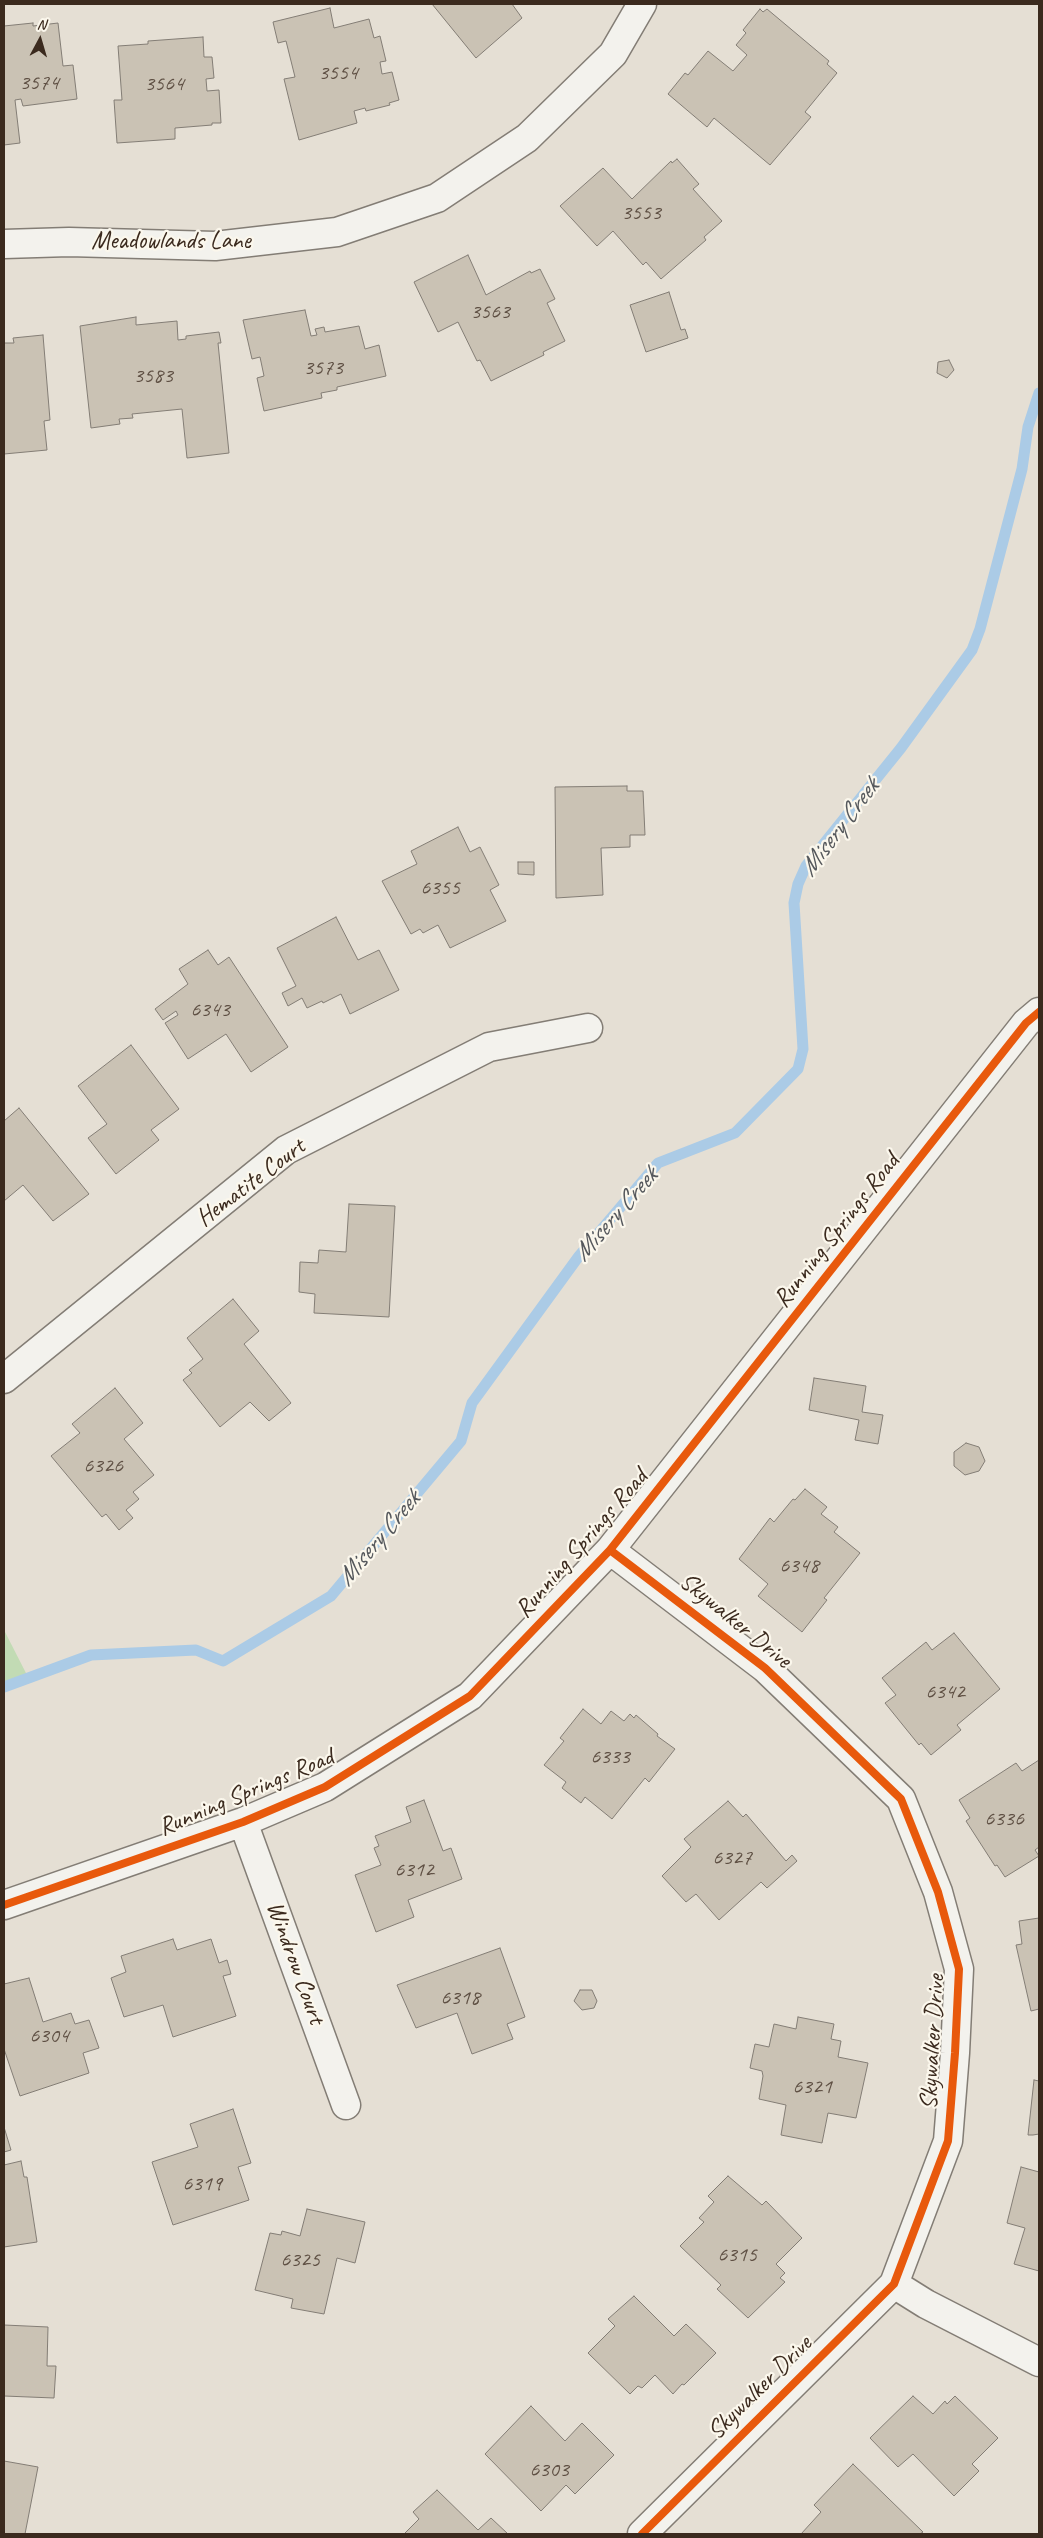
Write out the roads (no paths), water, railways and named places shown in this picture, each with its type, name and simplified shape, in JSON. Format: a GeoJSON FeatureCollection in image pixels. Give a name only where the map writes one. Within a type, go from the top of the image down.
{"type":"FeatureCollection","features":[{"type":"Feature","properties":{"kind":"street","name":"Meadowlands Lane"},"geometry":{"type":"LineString","coordinates":[[4,244],[69,242],[215,246],[337,232],[437,198],[527,138],[613,54],[642,4]]}},
{"type":"Feature","properties":{"kind":"street","name":"Running Springs Road"},"geometry":{"type":"LineString","coordinates":[[4,1905],[243,1822],[325,1787],[470,1696],[610,1550],[1026,1023],[1039,1012]]}},
{"type":"Feature","properties":{"kind":"street","name":"Hematite Court"},"geometry":{"type":"LineString","coordinates":[[4,1379],[286,1150],[489,1048],[588,1028]]}},
{"type":"Feature","properties":{"kind":"street","name":"Skywalker Drive"},"geometry":{"type":"LineString","coordinates":[[610,1550],[765,1668],[901,1799],[938,1892],[959,1969],[956,2053],[948,2141],[894,2284],[642,2534]]}},
{"type":"Feature","properties":{"kind":"street","name":"Windrow Court"},"geometry":{"type":"LineString","coordinates":[[243,1822],[346,2106]]}},
{"type":"Feature","properties":{"kind":"street"},"geometry":{"type":"LineString","coordinates":[[894,2284],[926,2304],[1039,2362]]}},
{"type":"Feature","properties":{"kind":"waterway","name":"Misery Creek"},"geometry":{"type":"LineString","coordinates":[[4,1687],[91,1655],[196,1650],[223,1661],[331,1596],[461,1441],[472,1403],[579,1256],[658,1163],[735,1133],[798,1069],[803,1049],[794,903],[798,884],[806,866],[901,748],[972,650],[980,629],[1022,469],[1028,427],[1039,393]]}}]}
